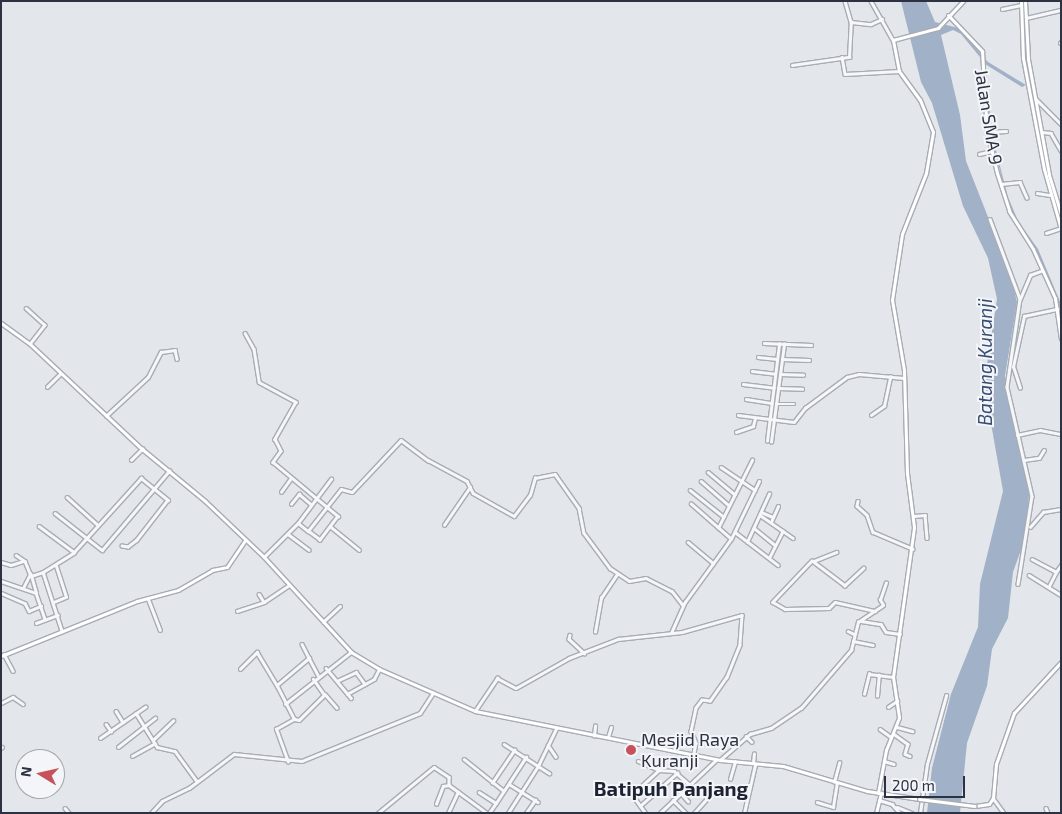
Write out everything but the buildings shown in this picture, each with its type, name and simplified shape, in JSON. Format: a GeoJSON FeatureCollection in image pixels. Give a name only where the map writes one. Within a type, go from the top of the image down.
{"type":"FeatureCollection","features":[{"type":"Feature","properties":{"kind":"street"},"geometry":{"type":"LineString","coordinates":[[792,65],[850,54],[852,22],[845,1]]}},
{"type":"Feature","properties":{"kind":"street"},"geometry":{"type":"LineString","coordinates":[[870,1],[893,40],[899,71],[920,100],[933,132],[926,173],[906,220],[895,272],[892,306],[904,378],[907,473],[916,515],[913,549],[892,677],[897,701],[897,727],[884,761],[879,793],[880,800],[876,813]]}},
{"type":"Feature","properties":{"kind":"street"},"geometry":{"type":"LineString","coordinates":[[893,40],[937,28],[963,1]]}},
{"type":"Feature","properties":{"kind":"street"},"geometry":{"type":"LineString","coordinates":[[1002,9],[1022,2]]}},
{"type":"Feature","properties":{"kind":"street"},"geometry":{"type":"LineString","coordinates":[[1022,2],[1035,101],[1052,196],[1061,229],[1046,233]]}},
{"type":"Feature","properties":{"kind":"street"},"geometry":{"type":"LineString","coordinates":[[1022,2],[1022,49],[1031,94],[1038,108],[1052,196],[1061,214]]}},
{"type":"Feature","properties":{"kind":"street"},"geometry":{"type":"LineString","coordinates":[[1024,18],[1061,10]]}},
{"type":"Feature","properties":{"kind":"street","name":"Jalan SMA 9"},"geometry":{"type":"LineString","coordinates":[[948,15],[982,51],[981,57],[992,151],[1003,184],[1009,212],[1033,249],[1057,309],[1061,339]]}},
{"type":"Feature","properties":{"kind":"street"},"geometry":{"type":"LineString","coordinates":[[852,22],[871,24],[882,19]]}},
{"type":"Feature","properties":{"kind":"street"},"geometry":{"type":"LineString","coordinates":[[842,57],[845,74],[899,71]]}},
{"type":"Feature","properties":{"kind":"street"},"geometry":{"type":"LineString","coordinates":[[1035,101],[1061,124]]}},
{"type":"Feature","properties":{"kind":"street"},"geometry":{"type":"LineString","coordinates":[[991,132],[1006,130]]}},
{"type":"Feature","properties":{"kind":"street"},"geometry":{"type":"LineString","coordinates":[[1042,132],[1050,133],[1061,150]]}},
{"type":"Feature","properties":{"kind":"street"},"geometry":{"type":"LineString","coordinates":[[1056,141],[1061,139]]}},
{"type":"Feature","properties":{"kind":"street"},"geometry":{"type":"LineString","coordinates":[[979,154],[992,151]]}},
{"type":"Feature","properties":{"kind":"street"},"geometry":{"type":"LineString","coordinates":[[1003,184],[1021,183],[1027,198]]}},
{"type":"Feature","properties":{"kind":"street"},"geometry":{"type":"LineString","coordinates":[[1037,193],[1052,196]]}},
{"type":"Feature","properties":{"kind":"street"},"geometry":{"type":"LineString","coordinates":[[990,219],[1020,299]]}},
{"type":"Feature","properties":{"kind":"street"},"geometry":{"type":"LineString","coordinates":[[1018,584],[1030,528],[1032,496],[1007,386],[1020,299],[1030,275],[1042,271]]}},
{"type":"Feature","properties":{"kind":"street"},"geometry":{"type":"LineString","coordinates":[[26,308],[45,325],[30,344]]}},
{"type":"Feature","properties":{"kind":"street"},"geometry":{"type":"LineString","coordinates":[[1020,388],[1013,367],[1024,316],[1057,309]]}},
{"type":"Feature","properties":{"kind":"street"},"geometry":{"type":"LineString","coordinates":[[1,323],[30,344],[106,417],[264,557],[288,586],[351,652],[379,669],[475,711],[556,729],[694,752],[735,762],[783,766],[879,793],[975,806],[989,804],[993,798],[996,764],[1014,713],[1061,662]]}},
{"type":"Feature","properties":{"kind":"street"},"geometry":{"type":"LineString","coordinates":[[245,333],[254,349],[259,382],[296,402],[275,439],[282,451],[273,462],[338,516],[320,540],[298,523]]}},
{"type":"Feature","properties":{"kind":"street"},"geometry":{"type":"LineString","coordinates":[[764,342],[811,345]]}},
{"type":"Feature","properties":{"kind":"street"},"geometry":{"type":"LineString","coordinates":[[767,440],[779,344]]}},
{"type":"Feature","properties":{"kind":"street"},"geometry":{"type":"LineString","coordinates":[[771,442],[784,344]]}},
{"type":"Feature","properties":{"kind":"street"},"geometry":{"type":"LineString","coordinates":[[106,417],[148,377],[161,352],[176,350],[177,359]]}},
{"type":"Feature","properties":{"kind":"street"},"geometry":{"type":"LineString","coordinates":[[758,356],[777,359]]}},
{"type":"Feature","properties":{"kind":"street"},"geometry":{"type":"LineString","coordinates":[[782,359],[809,360]]}},
{"type":"Feature","properties":{"kind":"street"},"geometry":{"type":"LineString","coordinates":[[752,371],[776,374]]}},
{"type":"Feature","properties":{"kind":"street"},"geometry":{"type":"LineString","coordinates":[[47,387],[60,374]]}},
{"type":"Feature","properties":{"kind":"street"},"geometry":{"type":"LineString","coordinates":[[780,374],[803,375]]}},
{"type":"Feature","properties":{"kind":"street"},"geometry":{"type":"LineString","coordinates":[[738,416],[794,422],[804,408],[847,377],[904,378]]}},
{"type":"Feature","properties":{"kind":"street"},"geometry":{"type":"LineString","coordinates":[[871,416],[884,406],[890,377]]}},
{"type":"Feature","properties":{"kind":"street"},"geometry":{"type":"LineString","coordinates":[[743,384],[774,388]]}},
{"type":"Feature","properties":{"kind":"street"},"geometry":{"type":"LineString","coordinates":[[778,388],[802,390]]}},
{"type":"Feature","properties":{"kind":"street"},"geometry":{"type":"LineString","coordinates":[[746,399],[772,403]]}},
{"type":"Feature","properties":{"kind":"street"},"geometry":{"type":"LineString","coordinates":[[776,404],[794,404]]}},
{"type":"Feature","properties":{"kind":"street"},"geometry":{"type":"LineString","coordinates":[[736,432],[753,426],[755,418]]}},
{"type":"Feature","properties":{"kind":"street"},"geometry":{"type":"LineString","coordinates":[[1017,435],[1040,430],[1061,434]]}},
{"type":"Feature","properties":{"kind":"street"},"geometry":{"type":"LineString","coordinates":[[308,531],[342,489],[349,494],[357,488],[401,440],[470,487],[473,493],[514,516],[530,495],[535,478],[555,474],[579,508],[580,525],[588,540],[618,573],[629,581],[646,578],[659,584],[672,591],[683,605]]}},
{"type":"Feature","properties":{"kind":"street"},"geometry":{"type":"LineString","coordinates":[[130,460],[142,449]]}},
{"type":"Feature","properties":{"kind":"street"},"geometry":{"type":"LineString","coordinates":[[1024,460],[1039,458],[1044,450]]}},
{"type":"Feature","properties":{"kind":"street"},"geometry":{"type":"LineString","coordinates":[[718,528],[752,460]]}},
{"type":"Feature","properties":{"kind":"street"},"geometry":{"type":"LineString","coordinates":[[721,467],[741,483],[755,490]]}},
{"type":"Feature","properties":{"kind":"street"},"geometry":{"type":"LineString","coordinates":[[55,513],[102,550],[169,471]]}},
{"type":"Feature","properties":{"kind":"street"},"geometry":{"type":"LineString","coordinates":[[708,472],[735,495]]}},
{"type":"Feature","properties":{"kind":"street"},"geometry":{"type":"LineString","coordinates":[[22,588],[30,575],[56,566],[74,552],[139,478],[155,488],[168,500],[137,540],[128,547],[122,546]]}},
{"type":"Feature","properties":{"kind":"street"},"geometry":{"type":"LineString","coordinates":[[280,492],[291,478]]}},
{"type":"Feature","properties":{"kind":"street"},"geometry":{"type":"LineString","coordinates":[[264,557],[298,523],[330,479]]}},
{"type":"Feature","properties":{"kind":"street"},"geometry":{"type":"LineString","coordinates":[[701,481],[729,505]]}},
{"type":"Feature","properties":{"kind":"street"},"geometry":{"type":"LineString","coordinates":[[671,633],[683,605],[731,540],[759,481]]}},
{"type":"Feature","properties":{"kind":"street"},"geometry":{"type":"LineString","coordinates":[[444,524],[470,487]]}},
{"type":"Feature","properties":{"kind":"street"},"geometry":{"type":"LineString","coordinates":[[291,504],[303,488]]}},
{"type":"Feature","properties":{"kind":"street"},"geometry":{"type":"LineString","coordinates":[[690,490],[724,517]]}},
{"type":"Feature","properties":{"kind":"street"},"geometry":{"type":"LineString","coordinates":[[299,494],[311,504]]}},
{"type":"Feature","properties":{"kind":"street"},"geometry":{"type":"LineString","coordinates":[[747,542],[769,494]]}},
{"type":"Feature","properties":{"kind":"street"},"geometry":{"type":"LineString","coordinates":[[67,497],[97,524]]}},
{"type":"Feature","properties":{"kind":"street"},"geometry":{"type":"LineString","coordinates":[[858,501],[856,505],[867,515],[873,532],[913,549]]}},
{"type":"Feature","properties":{"kind":"street"},"geometry":{"type":"LineString","coordinates":[[691,504],[731,540]]}},
{"type":"Feature","properties":{"kind":"street"},"geometry":{"type":"LineString","coordinates":[[771,522],[778,506]]}},
{"type":"Feature","properties":{"kind":"street"},"geometry":{"type":"LineString","coordinates":[[1030,528],[1044,512],[1061,509]]}},
{"type":"Feature","properties":{"kind":"street"},"geometry":{"type":"LineString","coordinates":[[761,513],[773,517]]}},
{"type":"Feature","properties":{"kind":"street"},"geometry":{"type":"LineString","coordinates":[[761,513],[793,538]]}},
{"type":"Feature","properties":{"kind":"street"},"geometry":{"type":"LineString","coordinates":[[916,515],[926,517],[926,538]]}},
{"type":"Feature","properties":{"kind":"street"},"geometry":{"type":"LineString","coordinates":[[39,526],[74,552]]}},
{"type":"Feature","properties":{"kind":"street"},"geometry":{"type":"LineString","coordinates":[[331,527],[359,550]]}},
{"type":"Feature","properties":{"kind":"street"},"geometry":{"type":"LineString","coordinates":[[754,528],[775,544]]}},
{"type":"Feature","properties":{"kind":"street"},"geometry":{"type":"LineString","coordinates":[[769,558],[783,531]]}},
{"type":"Feature","properties":{"kind":"street"},"geometry":{"type":"LineString","coordinates":[[734,532],[778,565]]}},
{"type":"Feature","properties":{"kind":"street"},"geometry":{"type":"LineString","coordinates":[[288,534],[309,550]]}},
{"type":"Feature","properties":{"kind":"street"},"geometry":{"type":"LineString","coordinates":[[13,671],[3,655],[148,598],[178,590],[212,570],[230,565],[245,540]]}},
{"type":"Feature","properties":{"kind":"street"},"geometry":{"type":"LineString","coordinates":[[688,542],[713,564]]}},
{"type":"Feature","properties":{"kind":"street"},"geometry":{"type":"LineString","coordinates":[[836,552],[814,561],[796,574],[774,600],[776,606],[829,608],[833,602],[845,602],[876,612]]}},
{"type":"Feature","properties":{"kind":"street"},"geometry":{"type":"LineString","coordinates":[[16,555],[25,561],[45,619]]}},
{"type":"Feature","properties":{"kind":"street"},"geometry":{"type":"LineString","coordinates":[[1032,559],[1056,572]]}},
{"type":"Feature","properties":{"kind":"street"},"geometry":{"type":"LineString","coordinates":[[1,562],[11,565],[25,561]]}},
{"type":"Feature","properties":{"kind":"street"},"geometry":{"type":"LineString","coordinates":[[814,561],[829,578],[845,586],[864,568]]}},
{"type":"Feature","properties":{"kind":"street"},"geometry":{"type":"LineString","coordinates":[[1048,587],[1061,565]]}},
{"type":"Feature","properties":{"kind":"street"},"geometry":{"type":"LineString","coordinates":[[54,602],[66,597],[56,566]]}},
{"type":"Feature","properties":{"kind":"street"},"geometry":{"type":"LineString","coordinates":[[43,572],[62,631]]}},
{"type":"Feature","properties":{"kind":"street"},"geometry":{"type":"LineString","coordinates":[[595,632],[600,600],[618,573]]}},
{"type":"Feature","properties":{"kind":"street"},"geometry":{"type":"LineString","coordinates":[[1029,575],[1061,595]]}},
{"type":"Feature","properties":{"kind":"street"},"geometry":{"type":"LineString","coordinates":[[1,581],[36,593]]}},
{"type":"Feature","properties":{"kind":"street"},"geometry":{"type":"LineString","coordinates":[[662,812],[673,800],[746,736],[771,728],[801,708],[846,657],[859,621],[883,606],[880,600],[886,583]]}},
{"type":"Feature","properties":{"kind":"street"},"geometry":{"type":"LineString","coordinates":[[237,611],[264,602],[288,586]]}},
{"type":"Feature","properties":{"kind":"street"},"geometry":{"type":"LineString","coordinates":[[1,593],[25,603],[29,611],[40,606]]}},
{"type":"Feature","properties":{"kind":"street"},"geometry":{"type":"LineString","coordinates":[[259,594],[264,602]]}},
{"type":"Feature","properties":{"kind":"street"},"geometry":{"type":"LineString","coordinates":[[148,598],[160,630]]}},
{"type":"Feature","properties":{"kind":"street"},"geometry":{"type":"LineString","coordinates":[[322,623],[340,606]]}},
{"type":"Feature","properties":{"kind":"street"},"geometry":{"type":"LineString","coordinates":[[36,623],[58,615]]}},
{"type":"Feature","properties":{"kind":"street"},"geometry":{"type":"LineString","coordinates":[[475,711],[497,678],[520,686],[584,653],[623,638],[671,633],[743,617],[740,645],[727,677],[710,701],[702,700],[696,708],[691,731],[696,743],[694,752]]}},
{"type":"Feature","properties":{"kind":"street"},"geometry":{"type":"LineString","coordinates":[[859,621],[881,624],[888,632],[900,634]]}},
{"type":"Feature","properties":{"kind":"street"},"geometry":{"type":"LineString","coordinates":[[848,631],[854,634]]}},
{"type":"Feature","properties":{"kind":"street"},"geometry":{"type":"LineString","coordinates":[[570,635],[569,639],[584,653]]}},
{"type":"Feature","properties":{"kind":"street"},"geometry":{"type":"LineString","coordinates":[[853,641],[874,645]]}},
{"type":"Feature","properties":{"kind":"street"},"geometry":{"type":"LineString","coordinates":[[302,644],[318,675]]}},
{"type":"Feature","properties":{"kind":"street"},"geometry":{"type":"LineString","coordinates":[[240,669],[257,652],[277,685],[294,719]]}},
{"type":"Feature","properties":{"kind":"street"},"geometry":{"type":"LineString","coordinates":[[286,704],[326,668],[351,652]]}},
{"type":"Feature","properties":{"kind":"street"},"geometry":{"type":"LineString","coordinates":[[277,685],[309,658]]}},
{"type":"Feature","properties":{"kind":"street"},"geometry":{"type":"LineString","coordinates":[[326,668],[351,698]]}},
{"type":"Feature","properties":{"kind":"street"},"geometry":{"type":"LineString","coordinates":[[348,694],[378,676],[379,669]]}},
{"type":"Feature","properties":{"kind":"street"},"geometry":{"type":"LineString","coordinates":[[337,681],[354,672],[365,684]]}},
{"type":"Feature","properties":{"kind":"street"},"geometry":{"type":"LineString","coordinates":[[864,694],[868,674],[892,677]]}},
{"type":"Feature","properties":{"kind":"street"},"geometry":{"type":"LineString","coordinates":[[876,696],[880,674]]}},
{"type":"Feature","properties":{"kind":"street"},"geometry":{"type":"LineString","coordinates":[[313,679],[337,708]]}},
{"type":"Feature","properties":{"kind":"street"},"geometry":{"type":"LineString","coordinates":[[288,762],[276,728],[294,719],[298,720],[325,694]]}},
{"type":"Feature","properties":{"kind":"street"},"geometry":{"type":"LineString","coordinates":[[151,813],[162,801],[197,781],[234,754],[288,762],[305,760],[420,713],[433,694]]}},
{"type":"Feature","properties":{"kind":"street"},"geometry":{"type":"LineString","coordinates":[[920,813],[927,764],[946,696]]}},
{"type":"Feature","properties":{"kind":"street"},"geometry":{"type":"LineString","coordinates":[[1,703],[14,697],[23,704]]}},
{"type":"Feature","properties":{"kind":"street"},"geometry":{"type":"LineString","coordinates":[[888,708],[897,701]]}},
{"type":"Feature","properties":{"kind":"street"},"geometry":{"type":"LineString","coordinates":[[100,738],[145,707]]}},
{"type":"Feature","properties":{"kind":"street"},"geometry":{"type":"LineString","coordinates":[[116,711],[123,722]]}},
{"type":"Feature","properties":{"kind":"street"},"geometry":{"type":"LineString","coordinates":[[136,713],[161,750],[175,751],[197,781]]}},
{"type":"Feature","properties":{"kind":"street"},"geometry":{"type":"LineString","coordinates":[[118,747],[145,728],[155,718]]}},
{"type":"Feature","properties":{"kind":"street"},"geometry":{"type":"LineString","coordinates":[[132,756],[154,741],[173,721]]}},
{"type":"Feature","properties":{"kind":"street"},"geometry":{"type":"LineString","coordinates":[[106,724],[111,731]]}},
{"type":"Feature","properties":{"kind":"street"},"geometry":{"type":"LineString","coordinates":[[594,736],[596,726]]}},
{"type":"Feature","properties":{"kind":"street"},"geometry":{"type":"LineString","coordinates":[[608,737],[611,727]]}},
{"type":"Feature","properties":{"kind":"street"},"geometry":{"type":"LineString","coordinates":[[897,727],[912,731]]}},
{"type":"Feature","properties":{"kind":"street"},"geometry":{"type":"LineString","coordinates":[[508,813],[538,766],[556,729]]}},
{"type":"Feature","properties":{"kind":"street"},"geometry":{"type":"LineString","coordinates":[[880,729],[908,744],[905,754],[910,756]]}},
{"type":"Feature","properties":{"kind":"street"},"geometry":{"type":"LineString","coordinates":[[746,736],[752,742]]}},
{"type":"Feature","properties":{"kind":"street"},"geometry":{"type":"LineString","coordinates":[[504,744],[549,773]]}},
{"type":"Feature","properties":{"kind":"street"},"geometry":{"type":"LineString","coordinates":[[548,745],[556,757]]}},
{"type":"Feature","properties":{"kind":"street"},"geometry":{"type":"LineString","coordinates":[[492,783],[514,750]]}},
{"type":"Feature","properties":{"kind":"street"},"geometry":{"type":"LineString","coordinates":[[744,813],[754,764],[754,754]]}},
{"type":"Feature","properties":{"kind":"street"},"geometry":{"type":"LineString","coordinates":[[436,804],[443,786],[449,785],[488,813],[526,757]]}},
{"type":"Feature","properties":{"kind":"street"},"geometry":{"type":"LineString","coordinates":[[464,759],[504,791]]}},
{"type":"Feature","properties":{"kind":"street"},"geometry":{"type":"LineString","coordinates":[[638,761],[659,770],[677,773],[690,785]]}},
{"type":"Feature","properties":{"kind":"street"},"geometry":{"type":"LineString","coordinates":[[884,761],[894,764]]}},
{"type":"Feature","properties":{"kind":"street"},"geometry":{"type":"LineString","coordinates":[[730,779],[735,762]]}},
{"type":"Feature","properties":{"kind":"street"},"geometry":{"type":"LineString","coordinates":[[817,802],[833,808],[839,763]]}},
{"type":"Feature","properties":{"kind":"street"},"geometry":{"type":"LineString","coordinates":[[378,813],[433,767],[449,777],[449,785]]}},
{"type":"Feature","properties":{"kind":"street"},"geometry":{"type":"LineString","coordinates":[[645,813],[632,795],[659,770]]}},
{"type":"Feature","properties":{"kind":"street"},"geometry":{"type":"LineString","coordinates":[[640,806],[677,773]]}},
{"type":"Feature","properties":{"kind":"street"},"geometry":{"type":"LineString","coordinates":[[509,784],[536,801],[526,813]]}},
{"type":"Feature","properties":{"kind":"street"},"geometry":{"type":"LineString","coordinates":[[448,813],[458,792]]}},
{"type":"Feature","properties":{"kind":"street"},"geometry":{"type":"LineString","coordinates":[[479,792],[496,803]]}},
{"type":"Feature","properties":{"kind":"street"},"geometry":{"type":"LineString","coordinates":[[681,794],[688,801]]}},
{"type":"Feature","properties":{"kind":"street"},"geometry":{"type":"LineString","coordinates":[[694,813],[711,794]]}},
{"type":"Feature","properties":{"kind":"street"},"geometry":{"type":"LineString","coordinates":[[993,798],[1004,813]]}},
{"type":"Feature","properties":{"kind":"street"},"geometry":{"type":"LineString","coordinates":[[673,800],[686,813]]}},
{"type":"Feature","properties":{"kind":"street"},"geometry":{"type":"LineString","coordinates":[[880,800],[912,813]]}},
{"type":"Feature","properties":{"kind":"street"},"geometry":{"type":"LineString","coordinates":[[895,807],[900,813]]}},
{"type":"Feature","properties":{"kind":"street"},"geometry":{"type":"LineString","coordinates":[[65,808],[69,813]]}},
{"type":"Feature","properties":{"kind":"street"},"geometry":{"type":"LineString","coordinates":[[1046,808],[1048,813]]}},
{"type":"Feature","properties":{"kind":"water"},"geometry":{"type":"Polygon","coordinates":[[[901,1],[926,1],[935,22],[958,28],[988,62],[1026,85],[1022,87],[985,64],[993,139],[1008,197],[1018,221],[1038,249],[1061,304],[1061,330],[1053,289],[1036,251],[1010,210],[992,140],[984,62],[961,34],[953,30],[941,35],[960,115],[966,161],[1010,273],[1017,302],[1005,376],[1029,495],[1026,536],[1013,572],[1008,618],[992,649],[987,686],[967,743],[960,813],[927,813],[932,768],[951,694],[978,627],[980,584],[1003,491],[984,384],[997,299],[988,258],[963,206],[932,103],[921,82],[901,1]]]}},
{"type":"Feature","properties":{"kind":"place","name":"Mesjid Raya Kuranji"},"geometry":{"type":"Point","coordinates":[631,750]}},
{"type":"Feature","properties":{"kind":"district","name":"Batipuh Panjang"},"geometry":{"type":"Point","coordinates":[671,788]}},
{"type":"Feature","properties":{"kind":"water label","name":"Batang Kuranji"},"geometry":{"type":"Point","coordinates":[985,362]}}]}
